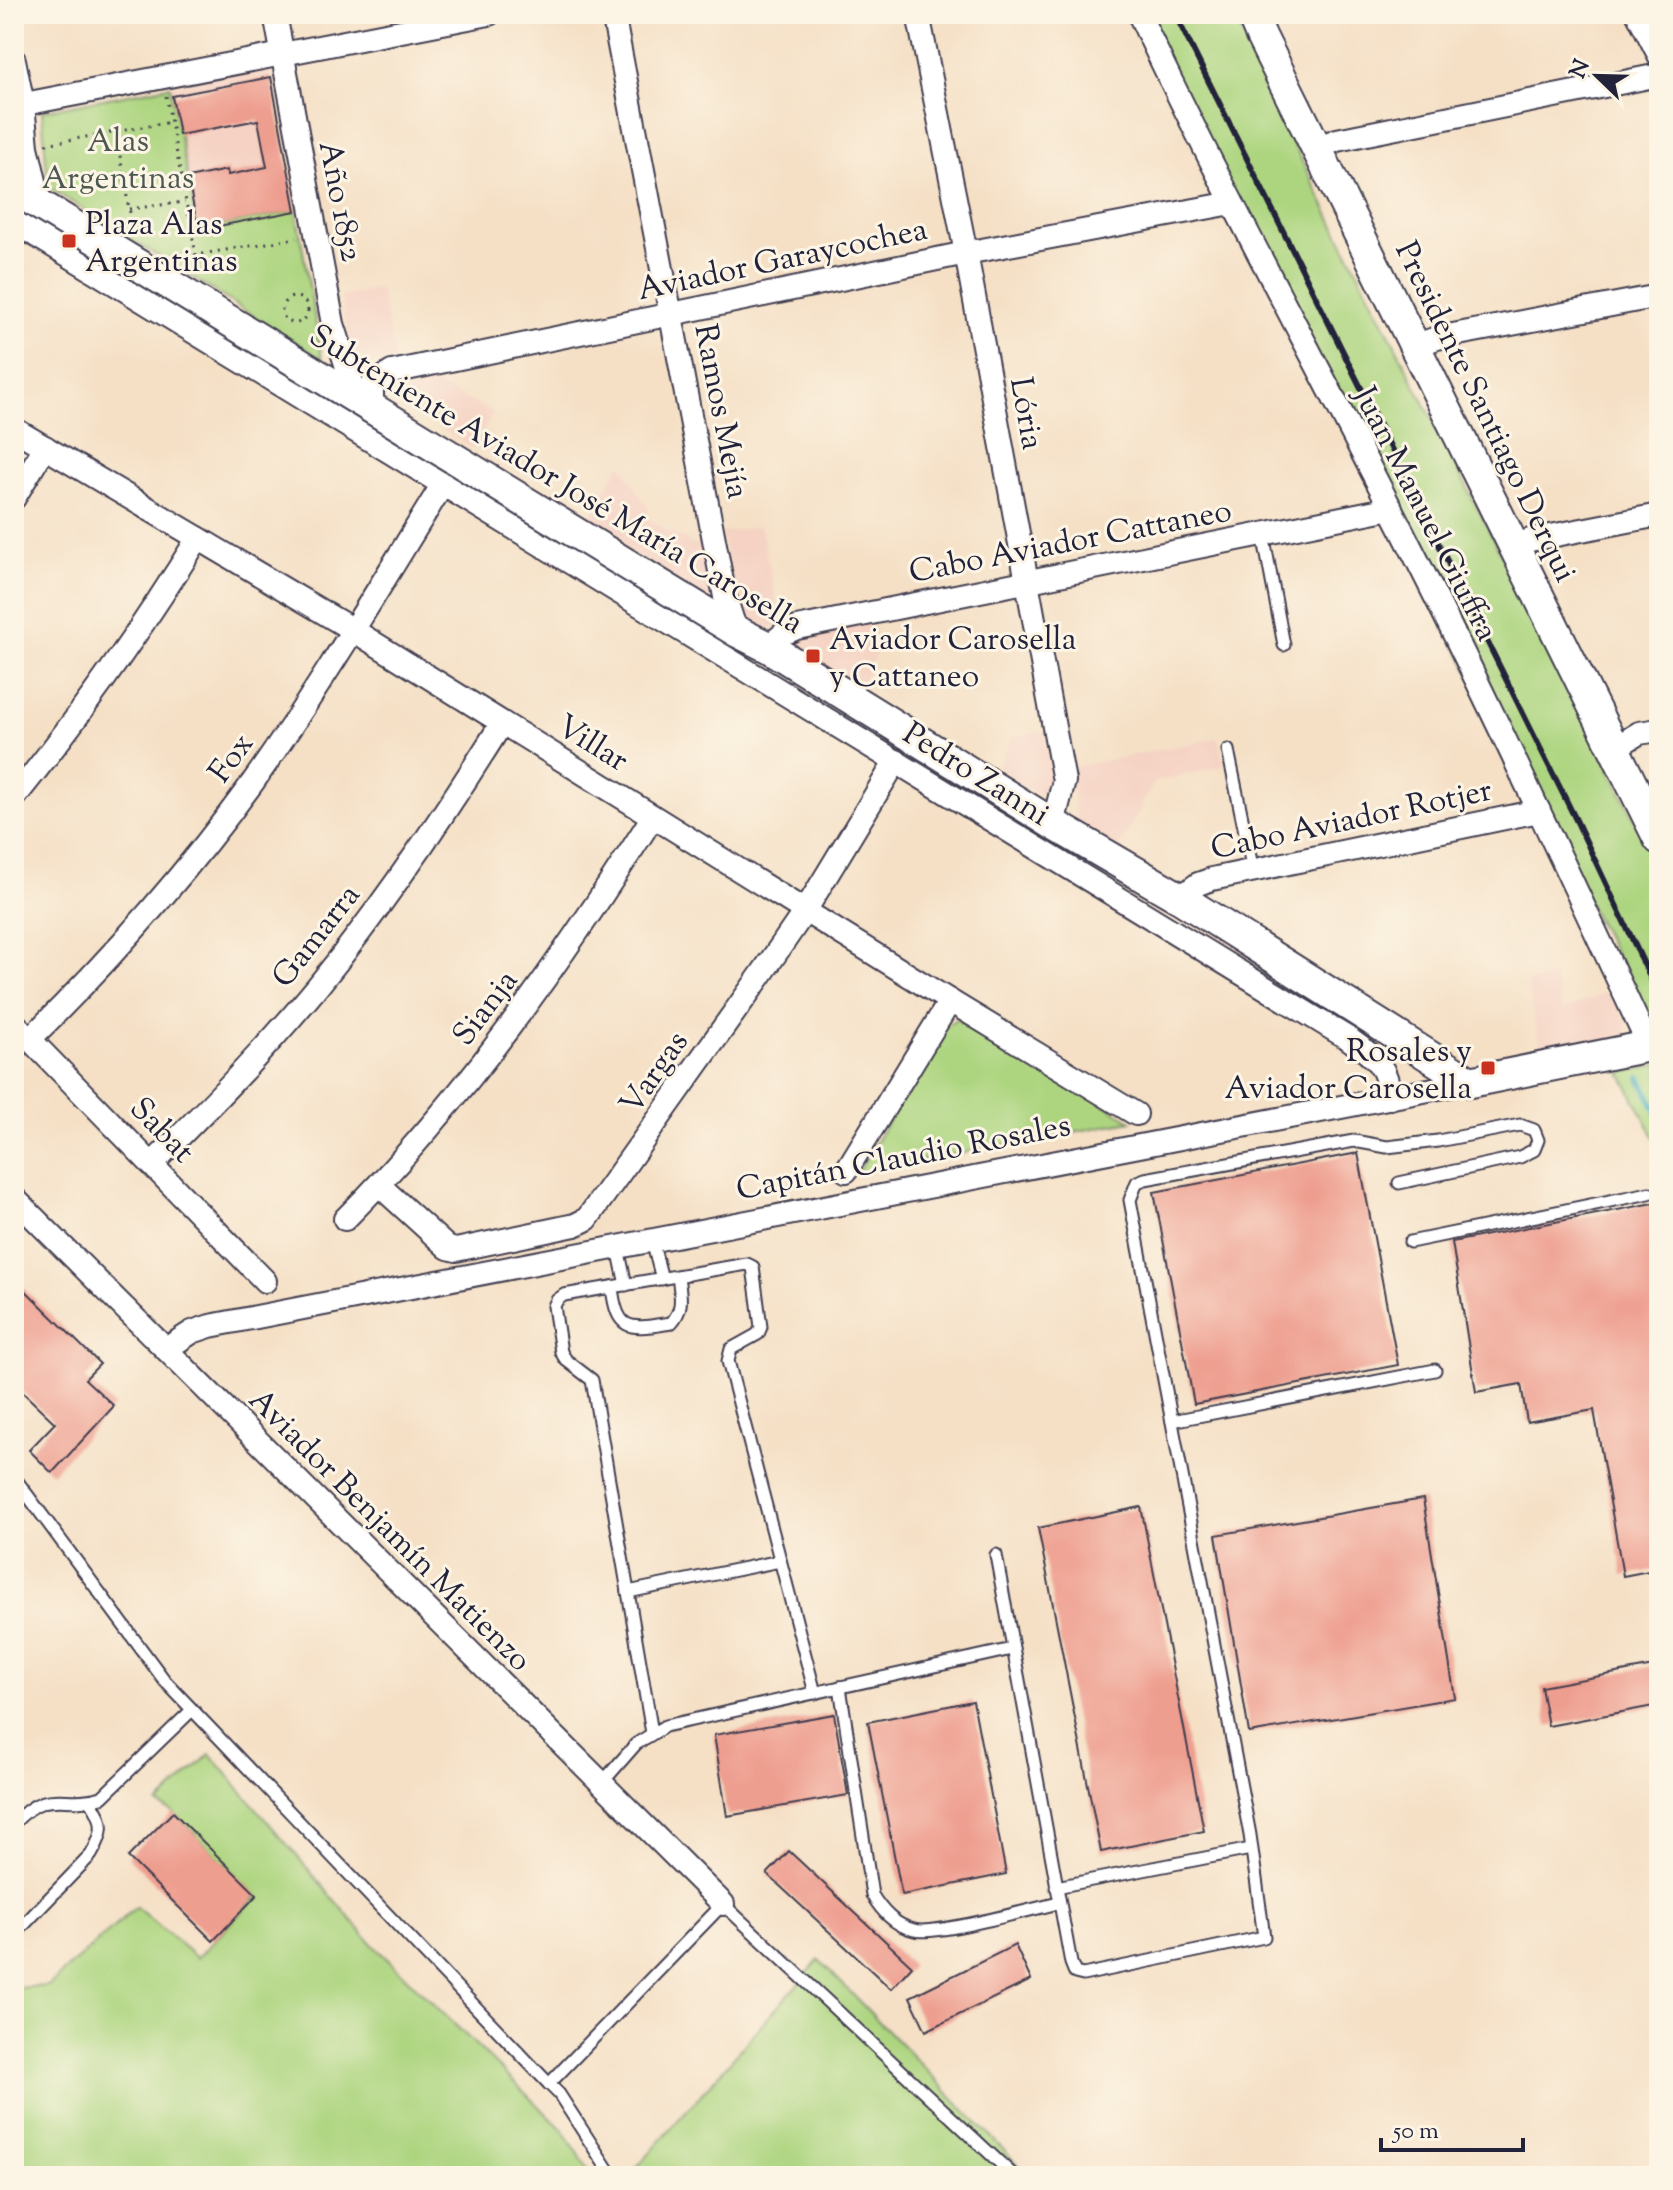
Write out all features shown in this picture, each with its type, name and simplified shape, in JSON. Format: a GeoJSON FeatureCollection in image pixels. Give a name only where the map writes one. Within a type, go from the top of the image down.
{"type":"FeatureCollection","features":[{"type":"Feature","properties":{"kind":"street","name":"Año 1852"},"geometry":{"type":"LineString","coordinates":[[275,14],[333,324],[364,402]]}},
{"type":"Feature","properties":{"kind":"street"},"geometry":{"type":"LineString","coordinates":[[19,105],[489,14]]}},
{"type":"Feature","properties":{"kind":"street","name":"Ramos Mejía"},"geometry":{"type":"LineString","coordinates":[[613,14],[725,597],[736,631]]}},
{"type":"Feature","properties":{"kind":"street","name":"Lória"},"geometry":{"type":"LineString","coordinates":[[918,14],[966,253],[1064,781],[1053,824]]}},
{"type":"Feature","properties":{"kind":"street","name":"Juan Manuel Giuffra"},"geometry":{"type":"LineString","coordinates":[[1139,14],[1232,203],[1391,508],[1654,1045]]}},
{"type":"Feature","properties":{"kind":"street","name":"Presidente Santiago Derqui"},"geometry":{"type":"LineString","coordinates":[[1252,14],[1659,839]]}},
{"type":"Feature","properties":{"kind":"street"},"geometry":{"type":"LineString","coordinates":[[1638,14],[1659,55]]}},
{"type":"Feature","properties":{"kind":"street"},"geometry":{"type":"LineString","coordinates":[[14,60],[19,105],[41,207]]}},
{"type":"Feature","properties":{"kind":"street"},"geometry":{"type":"LineString","coordinates":[[1316,148],[1337,140],[1659,75]]}},
{"type":"Feature","properties":{"kind":"street","name":"Subteniente Aviador José María Carosella"},"geometry":{"type":"LineString","coordinates":[[14,190],[736,631],[768,647],[1053,824],[1180,898],[1470,1082]]}},
{"type":"Feature","properties":{"kind":"street","name":"Aviador Garaycochea"},"geometry":{"type":"LineString","coordinates":[[364,402],[372,385],[392,372],[966,253],[1232,203]]}},
{"type":"Feature","properties":{"kind":"street","name":"Pedro Zanni"},"geometry":{"type":"LineString","coordinates":[[14,222],[1349,1039],[1382,1067],[1388,1078],[1390,1098]]}},
{"type":"Feature","properties":{"kind":"street"},"geometry":{"type":"LineString","coordinates":[[1414,346],[1437,338],[1659,296]]}},
{"type":"Feature","properties":{"kind":"street","name":"Villar"},"geometry":{"type":"LineString","coordinates":[[14,429],[353,630],[652,818],[1136,1114]]}},
{"type":"Feature","properties":{"kind":"street"},"geometry":{"type":"LineString","coordinates":[[14,498],[45,447]]}},
{"type":"Feature","properties":{"kind":"street","name":"Fox"},"geometry":{"type":"LineString","coordinates":[[22,1031],[91,978],[151,911],[203,846],[288,732],[443,484]]}},
{"type":"Feature","properties":{"kind":"street","name":"Cabo Aviador Cattaneo"},"geometry":{"type":"LineString","coordinates":[[768,647],[783,634],[797,628],[1391,508]]}},
{"type":"Feature","properties":{"kind":"street"},"geometry":{"type":"LineString","coordinates":[[1513,546],[1659,515]]}},
{"type":"Feature","properties":{"kind":"street"},"geometry":{"type":"LineString","coordinates":[[14,798],[97,693],[198,538]]}},
{"type":"Feature","properties":{"kind":"street","name":"Gamarra"},"geometry":{"type":"LineString","coordinates":[[152,1164],[216,1101],[317,987],[426,841],[502,723]]}},
{"type":"Feature","properties":{"kind":"street"},"geometry":{"type":"LineString","coordinates":[[1615,748],[1639,733],[1659,730]]}},
{"type":"Feature","properties":{"kind":"street","name":"Vargas"},"geometry":{"type":"LineString","coordinates":[[379,1185],[448,1248],[456,1250],[575,1225],[587,1219],[805,911],[896,761]]}},
{"type":"Feature","properties":{"kind":"street","name":"Cabo Aviador Rotjer"},"geometry":{"type":"LineString","coordinates":[[1180,898],[1198,884],[1212,879],[1539,811]]}},
{"type":"Feature","properties":{"kind":"street","name":"Sianja"},"geometry":{"type":"LineString","coordinates":[[345,1219],[419,1140],[523,1011],[652,818]]}},
{"type":"Feature","properties":{"kind":"street"},"geometry":{"type":"LineString","coordinates":[[846,1171],[950,1001]]}},
{"type":"Feature","properties":{"kind":"street","name":"Sabat"},"geometry":{"type":"LineString","coordinates":[[22,1031],[265,1281]]}},
{"type":"Feature","properties":{"kind":"street","name":"Capitán Claudio Rosales"},"geometry":{"type":"LineString","coordinates":[[166,1349],[192,1332],[210,1326],[1654,1045]]}},
{"type":"Feature","properties":{"kind":"street","name":"Aviador Benjamín Matienzo"},"geometry":{"type":"LineString","coordinates":[[14,1198],[723,1904]]}},
{"type":"Feature","properties":{"kind":"lane"},"geometry":{"type":"LineString","coordinates":[[1263,534],[1284,645]]}},
{"type":"Feature","properties":{"kind":"lane"},"geometry":{"type":"LineString","coordinates":[[1228,750],[1253,871]]}},
{"type":"Feature","properties":{"kind":"lane"},"geometry":{"type":"LineString","coordinates":[[996,1555],[1059,1903],[1075,1973],[1083,1975],[1264,1937],[1251,1849],[1130,1200],[1137,1182],[1354,1141],[1392,1147],[1520,1125],[1534,1130],[1538,1140],[1534,1150],[1520,1157],[1399,1183]]}},
{"type":"Feature","properties":{"kind":"lane"},"geometry":{"type":"LineString","coordinates":[[1410,1242],[1649,1193]]}},
{"type":"Feature","properties":{"kind":"lane"},"geometry":{"type":"LineString","coordinates":[[652,1241],[662,1279]]}},
{"type":"Feature","properties":{"kind":"lane"},"geometry":{"type":"LineString","coordinates":[[618,1248],[626,1285]]}},
{"type":"Feature","properties":{"kind":"lane"},"geometry":{"type":"LineString","coordinates":[[652,1733],[592,1380],[566,1360],[561,1352],[554,1306],[564,1295],[747,1264],[753,1267],[761,1327],[758,1334],[731,1349],[728,1361],[815,1693]]}},
{"type":"Feature","properties":{"kind":"lane"},"geometry":{"type":"LineString","coordinates":[[612,1287],[618,1317],[635,1329],[671,1323],[681,1309],[678,1276]]}},
{"type":"Feature","properties":{"kind":"lane"},"geometry":{"type":"LineString","coordinates":[[1172,1421],[1435,1370]]}},
{"type":"Feature","properties":{"kind":"lane"},"geometry":{"type":"LineString","coordinates":[[14,1477],[125,1631],[165,1681],[559,2094],[612,2176]]}},
{"type":"Feature","properties":{"kind":"lane"},"geometry":{"type":"LineString","coordinates":[[628,1592],[780,1561]]}},
{"type":"Feature","properties":{"kind":"lane"},"geometry":{"type":"LineString","coordinates":[[600,1784],[636,1744],[665,1726],[1012,1649]]}},
{"type":"Feature","properties":{"kind":"lane"},"geometry":{"type":"LineString","coordinates":[[840,1687],[872,1895],[881,1909],[902,1925],[926,1932],[1059,1903]]}},
{"type":"Feature","properties":{"kind":"lane"},"geometry":{"type":"LineString","coordinates":[[14,1823],[36,1804],[54,1798],[90,1801],[102,1797],[192,1710]]}},
{"type":"Feature","properties":{"kind":"lane"},"geometry":{"type":"LineString","coordinates":[[14,1935],[91,1855],[100,1840],[100,1815],[90,1801]]}},
{"type":"Feature","properties":{"kind":"lane"},"geometry":{"type":"LineString","coordinates":[[1056,1887],[1251,1849]]}},
{"type":"Feature","properties":{"kind":"lane"},"geometry":{"type":"LineString","coordinates":[[549,2084],[723,1904],[1014,2176]]}},
{"type":"Feature","properties":{"kind":"path"},"geometry":{"type":"LineString","coordinates":[[162,76],[196,255],[316,235]]}},
{"type":"Feature","properties":{"kind":"path"},"geometry":{"type":"LineString","coordinates":[[27,147],[171,122]]}},
{"type":"Feature","properties":{"kind":"path"},"geometry":{"type":"LineString","coordinates":[[116,132],[129,209],[137,234]]}},
{"type":"Feature","properties":{"kind":"path"},"geometry":{"type":"LineString","coordinates":[[129,209],[186,202]]}},
{"type":"Feature","properties":{"kind":"path"},"geometry":{"type":"LineString","coordinates":[[292,298],[301,299],[307,306],[307,313],[299,322],[291,323],[282,315],[282,306],[292,298]]}},
{"type":"Feature","properties":{"kind":"shaded area"},"geometry":{"type":"Polygon","coordinates":[[[269,66],[296,211],[198,230],[170,86],[269,66]]]}},
{"type":"Feature","properties":{"kind":"shaded area"},"geometry":{"type":"Polygon","coordinates":[[[380,288],[395,360],[370,365],[351,355],[341,297],[380,288]]]}},
{"type":"Feature","properties":{"kind":"shaded area"},"geometry":{"type":"Polygon","coordinates":[[[421,378],[494,412],[472,448],[397,400],[393,394],[394,388],[421,378]]]}},
{"type":"Feature","properties":{"kind":"shaded area"},"geometry":{"type":"Polygon","coordinates":[[[621,463],[649,510],[646,518],[694,545],[705,543],[715,590],[712,597],[705,598],[586,524],[621,463]]]}},
{"type":"Feature","properties":{"kind":"shaded area"},"geometry":{"type":"Polygon","coordinates":[[[761,526],[781,625],[763,628],[741,618],[721,533],[761,526]]]}},
{"type":"Feature","properties":{"kind":"shaded area"},"geometry":{"type":"Polygon","coordinates":[[[873,618],[878,649],[859,687],[806,653],[801,646],[803,636],[873,618]]]}},
{"type":"Feature","properties":{"kind":"shaded area"},"geometry":{"type":"Polygon","coordinates":[[[1045,731],[1053,787],[1049,794],[1041,796],[995,770],[1014,736],[1045,731]]]}},
{"type":"Feature","properties":{"kind":"shaded area"},"geometry":{"type":"Polygon","coordinates":[[[1218,738],[1224,766],[1154,782],[1118,850],[1077,822],[1069,768],[1218,738]]]}},
{"type":"Feature","properties":{"kind":"shaded area"},"geometry":{"type":"Polygon","coordinates":[[[1553,975],[1563,1010],[1611,991],[1626,1022],[1627,1035],[1542,1056],[1527,984],[1553,975]]]}},
{"type":"Feature","properties":{"kind":"green space"},"geometry":{"type":"Polygon","coordinates":[[[1139,14],[1235,14],[1262,82],[1659,867],[1659,1037],[1539,811],[1139,14]]]}},
{"type":"Feature","properties":{"kind":"green space","name":"Alas Argentinas"},"geometry":{"type":"Polygon","coordinates":[[[170,86],[198,230],[296,211],[322,359],[48,187],[42,111],[170,86]]]}},
{"type":"Feature","properties":{"kind":"green space"},"geometry":{"type":"Polygon","coordinates":[[[957,1019],[970,1021],[1131,1121],[857,1173],[946,1025],[957,1019]]]}},
{"type":"Feature","properties":{"kind":"green space"},"geometry":{"type":"Polygon","coordinates":[[[1659,1064],[1659,1146],[1621,1073],[1659,1064]]]}},
{"type":"Feature","properties":{"kind":"green space"},"geometry":{"type":"Polygon","coordinates":[[[210,1754],[372,1944],[563,2130],[592,2176],[14,2176],[14,1988],[48,1986],[136,1907],[197,1958],[257,1896],[173,1812],[158,1804],[210,1754]]]}},
{"type":"Feature","properties":{"kind":"green space"},"geometry":{"type":"Polygon","coordinates":[[[819,1960],[1029,2176],[629,2176],[819,1960]]]}},
{"type":"Feature","properties":{"kind":"building"},"geometry":{"type":"Polygon","coordinates":[[[271,77],[296,211],[198,230],[188,178],[227,170],[228,175],[267,167],[258,120],[179,135],[172,96],[271,77]]]}},
{"type":"Feature","properties":{"kind":"building"},"geometry":{"type":"Polygon","coordinates":[[[1358,1153],[1398,1365],[1194,1404],[1154,1192],[1358,1153]]]}},
{"type":"Feature","properties":{"kind":"building"},"geometry":{"type":"Polygon","coordinates":[[[1659,1202],[1659,1569],[1623,1576],[1594,1410],[1527,1422],[1521,1384],[1476,1392],[1452,1242],[1659,1202]]]}},
{"type":"Feature","properties":{"kind":"building"},"geometry":{"type":"Polygon","coordinates":[[[14,1279],[100,1364],[85,1379],[114,1406],[52,1473],[29,1450],[55,1423],[14,1384],[14,1279]]]}},
{"type":"Feature","properties":{"kind":"building"},"geometry":{"type":"Polygon","coordinates":[[[1423,1499],[1455,1698],[1249,1733],[1216,1535],[1423,1499]]]}},
{"type":"Feature","properties":{"kind":"building"},"geometry":{"type":"Polygon","coordinates":[[[1141,1507],[1204,1831],[1101,1852],[1038,1528],[1141,1507]]]}},
{"type":"Feature","properties":{"kind":"building"},"geometry":{"type":"Polygon","coordinates":[[[1659,1665],[1659,1705],[1548,1726],[1541,1687],[1659,1665]]]}},
{"type":"Feature","properties":{"kind":"building"},"geometry":{"type":"Polygon","coordinates":[[[973,1701],[1006,1874],[902,1895],[868,1722],[973,1701]]]}},
{"type":"Feature","properties":{"kind":"building"},"geometry":{"type":"Polygon","coordinates":[[[834,1714],[848,1795],[727,1816],[714,1735],[834,1714]]]}},
{"type":"Feature","properties":{"kind":"building"},"geometry":{"type":"Polygon","coordinates":[[[173,1812],[257,1895],[213,1941],[128,1857],[173,1812]]]}},
{"type":"Feature","properties":{"kind":"building"},"geometry":{"type":"Polygon","coordinates":[[[789,1851],[912,1966],[891,1989],[767,1874],[789,1851]]]}},
{"type":"Feature","properties":{"kind":"building"},"geometry":{"type":"Polygon","coordinates":[[[1015,1945],[1031,1980],[926,2031],[910,1997],[1015,1945]]]}},
{"type":"Feature","properties":{"kind":"waterway"},"geometry":{"type":"LineString","coordinates":[[1640,1078],[1659,1116]]}},
{"type":"Feature","properties":{"kind":"railway"},"geometry":{"type":"LineString","coordinates":[[1175,14],[1576,820],[1659,996]]}},
{"type":"Feature","properties":{"kind":"place","name":"Plaza Alas Argentinas"},"geometry":{"type":"Point","coordinates":[69,241]}},
{"type":"Feature","properties":{"kind":"place","name":"Aviador Carosella y Cattaneo"},"geometry":{"type":"Point","coordinates":[813,656]}},
{"type":"Feature","properties":{"kind":"place","name":"Rosales y Aviador Carosella"},"geometry":{"type":"Point","coordinates":[1488,1068]}}]}
